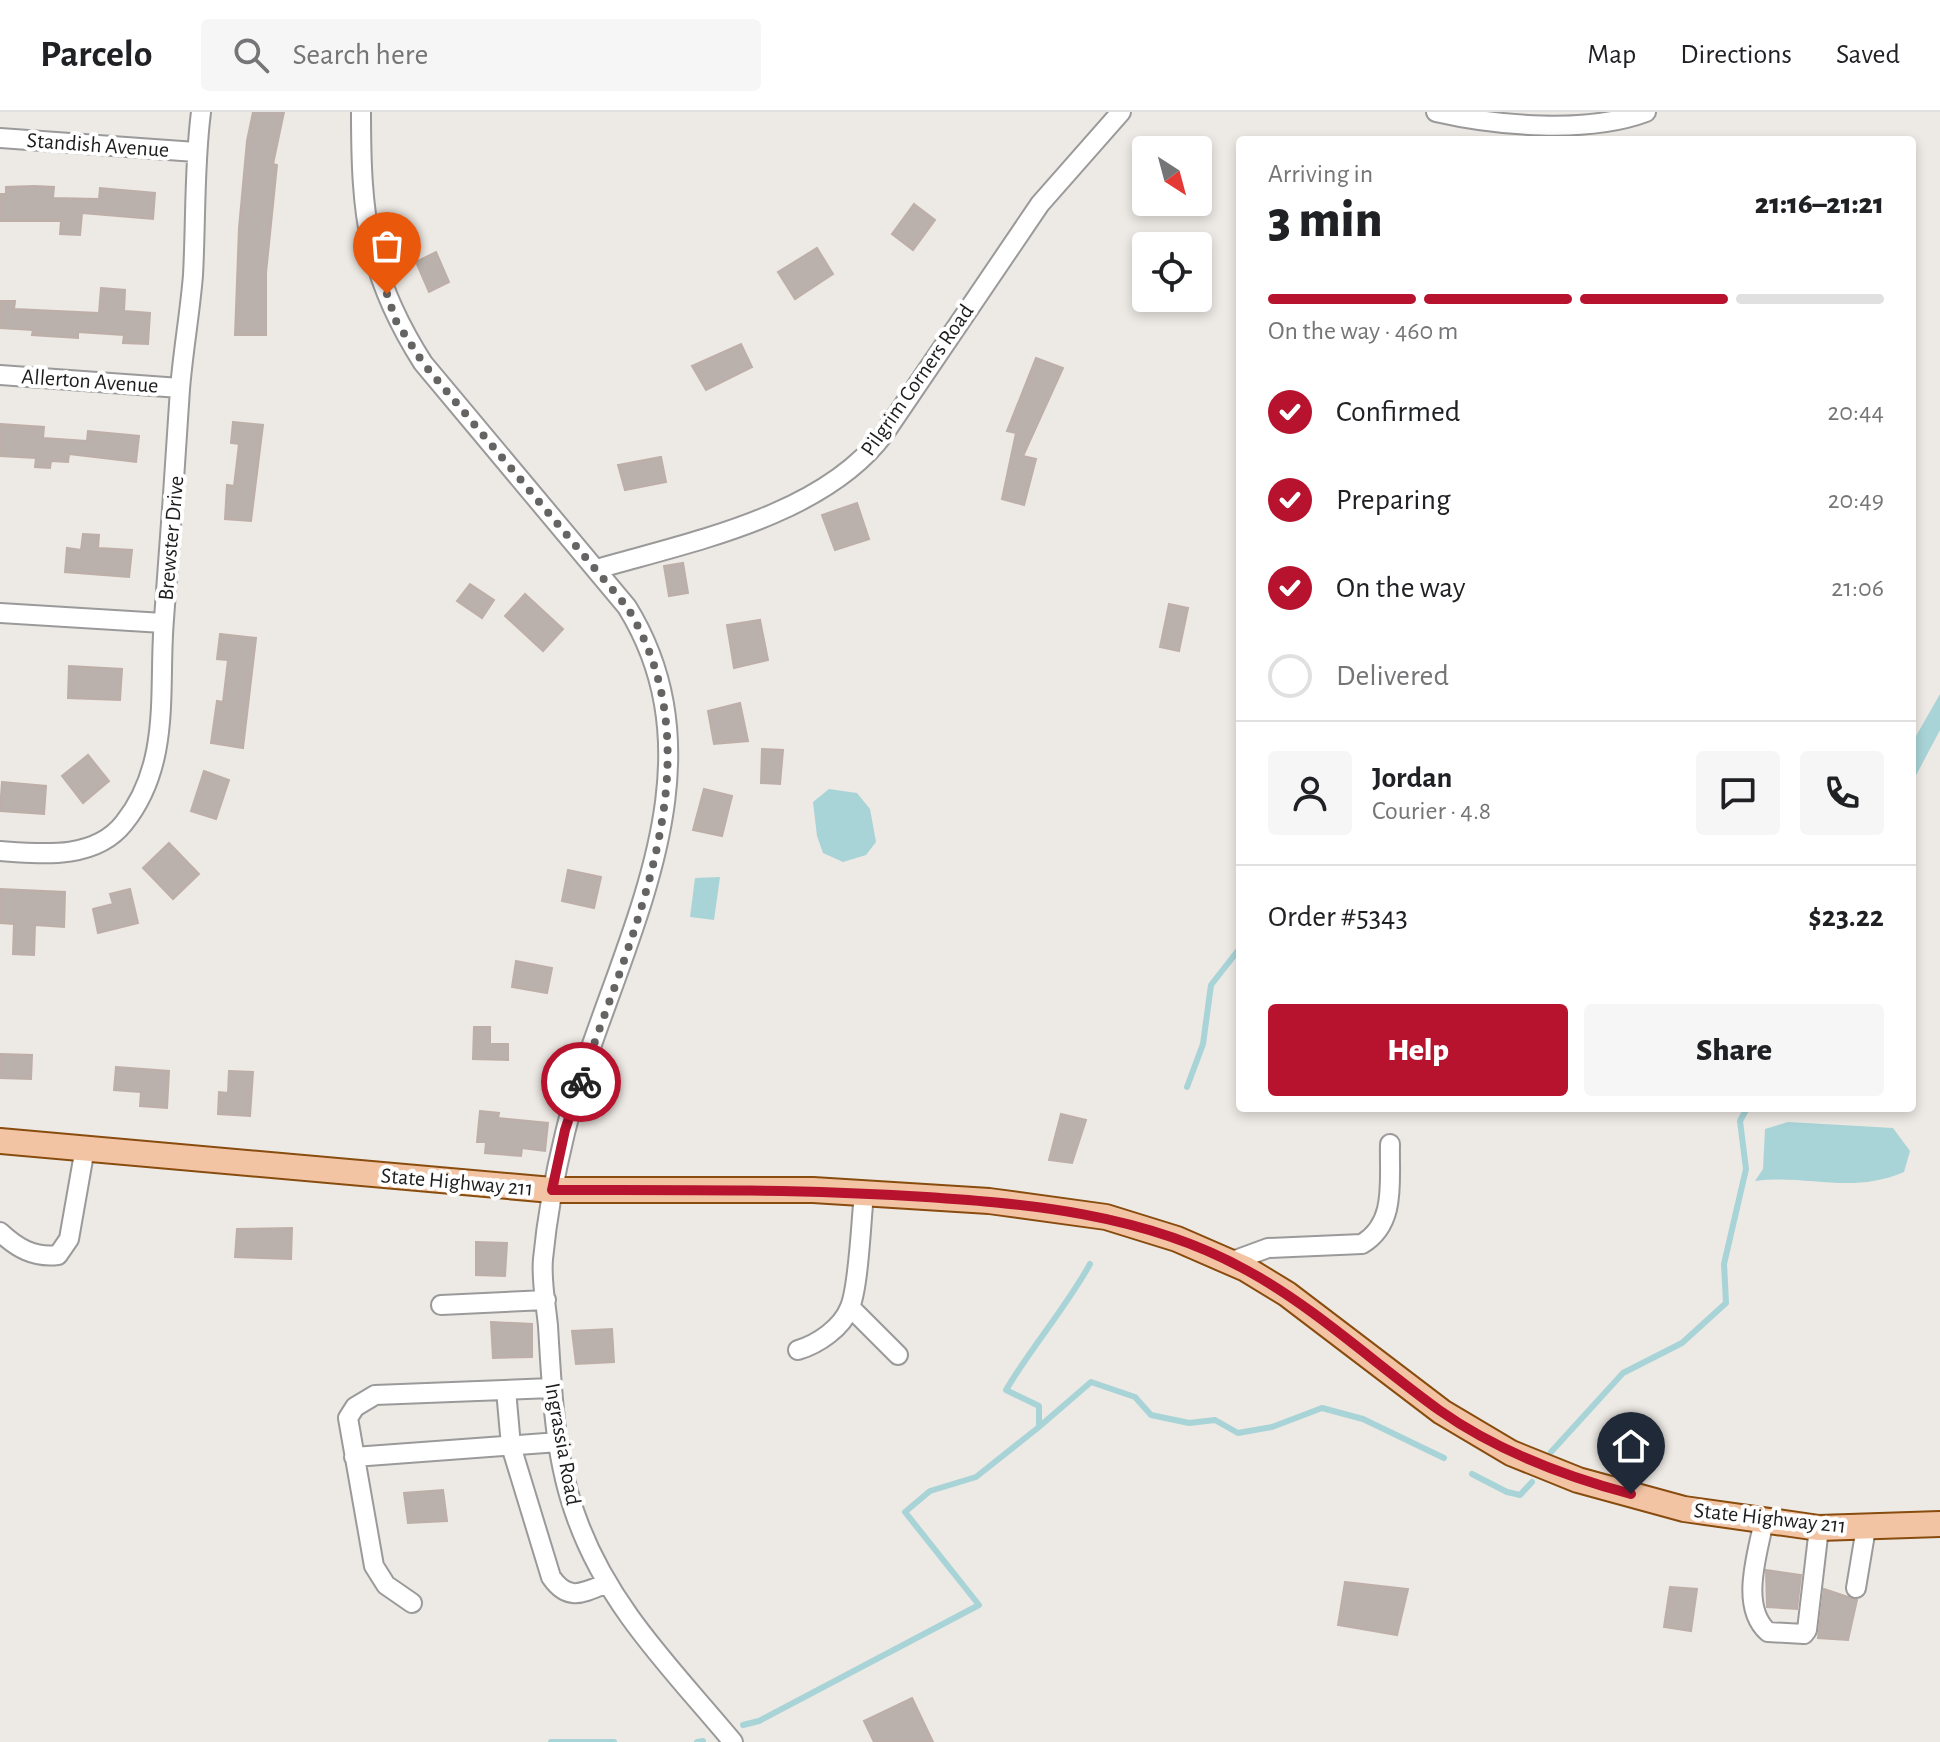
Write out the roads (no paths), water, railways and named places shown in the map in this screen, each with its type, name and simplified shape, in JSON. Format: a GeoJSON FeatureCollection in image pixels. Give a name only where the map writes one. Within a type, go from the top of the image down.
{"type":"FeatureCollection","features":[{"type":"Feature","properties":{"kind":"main road","name":"State Highway 211"},"geometry":{"type":"LineString","coordinates":[[0,1141],[552,1190],[864,1194],[989,1201],[1106,1217],[1177,1239],[1230,1262],[1287,1294],[1442,1412],[1511,1453],[1578,1480],[1684,1509],[1819,1528],[1940,1524]]}},
{"type":"Feature","properties":{"kind":"street","name":"Brewster Drive"},"geometry":{"type":"LineString","coordinates":[[0,851],[69,852],[100,843],[123,824],[147,783],[163,721],[163,623],[174,516],[180,388],[193,276],[196,152],[201,112]]}},
{"type":"Feature","properties":{"kind":"street","name":"Ingrassia Road"},"geometry":{"type":"LineString","coordinates":[[361,112],[361,181],[368,240],[396,321],[423,363],[597,569],[643,634],[660,677],[668,754],[666,808],[652,869],[565,1130],[552,1190],[543,1262],[559,1442],[577,1519],[607,1583],[650,1648],[733,1742]]}},
{"type":"Feature","properties":{"kind":"street","name":"Pilgrim Corners Road"},"geometry":{"type":"LineString","coordinates":[[597,569],[774,513],[856,465],[884,434],[1040,204],[1121,112]]}},
{"type":"Feature","properties":{"kind":"street"},"geometry":{"type":"LineString","coordinates":[[1436,112],[1517,132],[1646,112]]}},
{"type":"Feature","properties":{"kind":"street","name":"Standish Avenue"},"geometry":{"type":"LineString","coordinates":[[0,138],[196,152]]}},
{"type":"Feature","properties":{"kind":"street","name":"Allerton Avenue"},"geometry":{"type":"LineString","coordinates":[[0,375],[180,388]]}},
{"type":"Feature","properties":{"kind":"street"},"geometry":{"type":"LineString","coordinates":[[0,613],[163,623]]}},
{"type":"Feature","properties":{"kind":"street"},"geometry":{"type":"LineString","coordinates":[[1230,1262],[1268,1248],[1362,1244],[1374,1237],[1387,1215],[1390,1144]]}},
{"type":"Feature","properties":{"kind":"street"},"geometry":{"type":"LineString","coordinates":[[0,1232],[18,1248],[45,1256],[58,1255],[69,1239],[85,1148]]}},
{"type":"Feature","properties":{"kind":"street"},"geometry":{"type":"LineString","coordinates":[[798,1350],[815,1345],[838,1326],[850,1307],[864,1194]]}},
{"type":"Feature","properties":{"kind":"street"},"geometry":{"type":"LineString","coordinates":[[441,1305],[546,1300]]}},
{"type":"Feature","properties":{"kind":"street"},"geometry":{"type":"LineString","coordinates":[[850,1307],[898,1355]]}},
{"type":"Feature","properties":{"kind":"street"},"geometry":{"type":"LineString","coordinates":[[412,1603],[386,1585],[374,1566],[348,1418],[366,1398],[552,1388]]}},
{"type":"Feature","properties":{"kind":"street"},"geometry":{"type":"LineString","coordinates":[[506,1390],[511,1446],[551,1577],[557,1586],[575,1595],[607,1583]]}},
{"type":"Feature","properties":{"kind":"street"},"geometry":{"type":"LineString","coordinates":[[354,1457],[559,1442]]}},
{"type":"Feature","properties":{"kind":"street"},"geometry":{"type":"LineString","coordinates":[[1764,1520],[1753,1587],[1753,1607],[1768,1632],[1804,1634],[1807,1630],[1819,1528]]}},
{"type":"Feature","properties":{"kind":"street"},"geometry":{"type":"LineString","coordinates":[[1856,1588],[1866,1528]]}},
{"type":"Feature","properties":{"kind":"water"},"geometry":{"type":"Polygon","coordinates":[[[1940,694],[1940,730],[1916,775],[1916,736],[1940,694]]]}},
{"type":"Feature","properties":{"kind":"water"},"geometry":{"type":"Polygon","coordinates":[[[829,789],[857,793],[870,809],[876,842],[866,855],[843,862],[823,853],[817,836],[813,802],[829,789]]]}},
{"type":"Feature","properties":{"kind":"water"},"geometry":{"type":"Polygon","coordinates":[[[720,877],[714,920],[690,917],[695,878],[720,877]]]}},
{"type":"Feature","properties":{"kind":"water"},"geometry":{"type":"Polygon","coordinates":[[[1788,1122],[1893,1128],[1910,1151],[1904,1172],[1866,1182],[1755,1181],[1763,1169],[1765,1129],[1788,1122]]]}},
{"type":"Feature","properties":{"kind":"waterway"},"geometry":{"type":"LineString","coordinates":[[1187,1087],[1203,1044],[1211,985],[1236,953]]}},
{"type":"Feature","properties":{"kind":"waterway"},"geometry":{"type":"LineString","coordinates":[[1551,1452],[1623,1373],[1682,1343],[1726,1303],[1724,1264],[1746,1169],[1740,1121],[1745,1112]]}},
{"type":"Feature","properties":{"kind":"waterway"},"geometry":{"type":"LineString","coordinates":[[743,1725],[759,1721],[979,1605],[905,1512],[930,1491],[976,1477],[1039,1427],[1039,1406],[1006,1390],[1090,1264]]}},
{"type":"Feature","properties":{"kind":"waterway"},"geometry":{"type":"LineString","coordinates":[[1040,1426],[1091,1382],[1135,1397],[1151,1415],[1189,1423],[1215,1420],[1238,1433],[1272,1427],[1322,1408],[1363,1419],[1444,1458]]}},
{"type":"Feature","properties":{"kind":"waterway"},"geometry":{"type":"LineString","coordinates":[[1472,1474],[1507,1492],[1520,1495],[1532,1482]]}},
{"type":"Feature","properties":{"kind":"waterway"},"geometry":{"type":"LineString","coordinates":[[697,1742],[703,1741]]}},
{"type":"Feature","properties":{"kind":"waterway"},"geometry":{"type":"LineString","coordinates":[[551,1742],[614,1742]]}}]}
